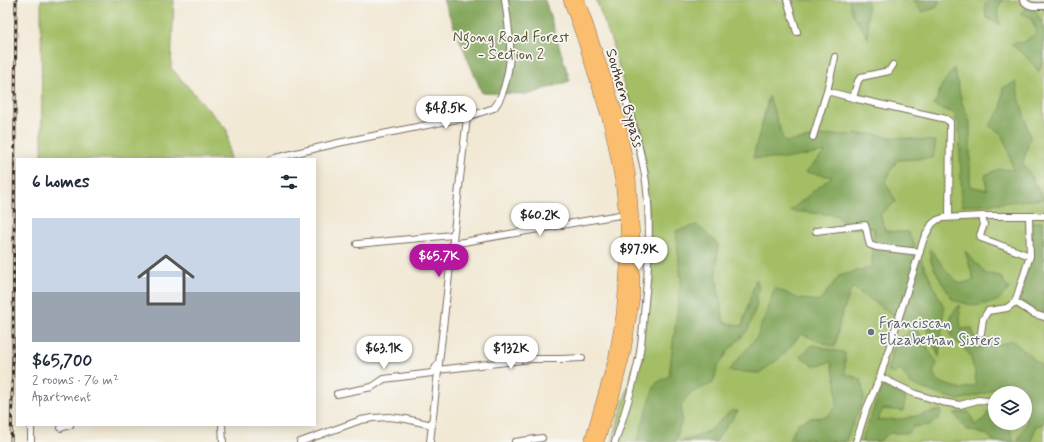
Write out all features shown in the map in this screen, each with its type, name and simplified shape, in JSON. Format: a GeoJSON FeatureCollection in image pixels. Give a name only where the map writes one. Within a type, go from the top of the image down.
{"type":"FeatureCollection","features":[{"type":"Feature","properties":{"kind":"highway","name":"Southern Bypass"},"geometry":{"type":"LineString","coordinates":[[569,0],[609,122],[621,182],[626,226],[626,267],[622,315],[614,360],[590,442]]}},
{"type":"Feature","properties":{"kind":"highway","name":"Southern Bypass"},"geometry":{"type":"LineString","coordinates":[[579,0],[619,119],[630,177],[634,238],[634,297],[625,351],[614,395],[598,442]]}},
{"type":"Feature","properties":{"kind":"street"},"geometry":{"type":"LineString","coordinates":[[275,158],[338,143],[466,117],[494,108],[505,87],[510,50],[505,0]]}},
{"type":"Feature","properties":{"kind":"street"},"geometry":{"type":"LineString","coordinates":[[787,0],[797,32]]}},
{"type":"Feature","properties":{"kind":"street"},"geometry":{"type":"LineString","coordinates":[[1023,0],[1028,6],[1044,6]]}},
{"type":"Feature","properties":{"kind":"street"},"geometry":{"type":"LineString","coordinates":[[813,137],[827,91],[835,57]]}},
{"type":"Feature","properties":{"kind":"street"},"geometry":{"type":"LineString","coordinates":[[853,98],[858,81],[861,77],[889,72],[893,65]]}},
{"type":"Feature","properties":{"kind":"street"},"geometry":{"type":"LineString","coordinates":[[827,91],[946,119],[950,122],[949,217]]}},
{"type":"Feature","properties":{"kind":"street"},"geometry":{"type":"LineString","coordinates":[[615,442],[638,362],[644,319],[648,265],[648,212],[646,181],[640,151],[626,100]]}},
{"type":"Feature","properties":{"kind":"street"},"geometry":{"type":"LineString","coordinates":[[430,442],[466,117]]}},
{"type":"Feature","properties":{"kind":"street"},"geometry":{"type":"LineString","coordinates":[[452,244],[624,214]]}},
{"type":"Feature","properties":{"kind":"street"},"geometry":{"type":"LineString","coordinates":[[982,216],[984,225],[980,235],[981,238],[1030,256]]}},
{"type":"Feature","properties":{"kind":"street"},"geometry":{"type":"LineString","coordinates":[[981,333],[984,319],[988,312],[1007,308],[1015,302],[1030,256],[1029,216]]}},
{"type":"Feature","properties":{"kind":"street"},"geometry":{"type":"LineString","coordinates":[[856,442],[866,410],[880,377],[924,238],[932,224],[937,220],[949,217],[1044,216]]}},
{"type":"Feature","properties":{"kind":"street"},"geometry":{"type":"LineString","coordinates":[[816,230],[865,225],[868,232],[867,238],[870,245],[920,252]]}},
{"type":"Feature","properties":{"kind":"street"},"geometry":{"type":"LineString","coordinates":[[357,244],[453,235]]}},
{"type":"Feature","properties":{"kind":"street"},"geometry":{"type":"LineString","coordinates":[[1015,302],[1034,314],[1044,317]]}},
{"type":"Feature","properties":{"kind":"street"},"geometry":{"type":"LineString","coordinates":[[438,370],[531,359],[582,358]]}},
{"type":"Feature","properties":{"kind":"street"},"geometry":{"type":"LineString","coordinates":[[337,394],[372,387],[384,379],[432,373],[439,363]]}},
{"type":"Feature","properties":{"kind":"street"},"geometry":{"type":"LineString","coordinates":[[880,377],[913,393],[942,402],[960,405],[978,400],[988,401]]}},
{"type":"Feature","properties":{"kind":"street"},"geometry":{"type":"LineString","coordinates":[[300,442],[361,420],[373,418],[389,417],[406,419],[432,425]]}},
{"type":"Feature","properties":{"kind":"street"},"geometry":{"type":"LineString","coordinates":[[31,426],[31,442]]}},
{"type":"Feature","properties":{"kind":"street"},"geometry":{"type":"LineString","coordinates":[[61,428],[67,426]]}},
{"type":"Feature","properties":{"kind":"street"},"geometry":{"type":"LineString","coordinates":[[222,426],[223,442]]}},
{"type":"Feature","properties":{"kind":"street"},"geometry":{"type":"LineString","coordinates":[[515,442],[542,438]]}},
{"type":"Feature","properties":{"kind":"green space"},"geometry":{"type":"Polygon","coordinates":[[[41,0],[174,0],[171,68],[227,130],[230,158],[42,158],[41,0]]]}},
{"type":"Feature","properties":{"kind":"green space","name":"Ngong Road Forest - Section 2"},"geometry":{"type":"Polygon","coordinates":[[[443,0],[545,0],[570,81],[530,94],[482,93],[443,0]]]}},
{"type":"Feature","properties":{"kind":"green space"},"geometry":{"type":"Polygon","coordinates":[[[596,0],[1044,0],[1044,442],[612,442],[642,338],[651,266],[647,192],[628,101],[612,43],[596,0]]]}},
{"type":"Feature","properties":{"kind":"green space"},"geometry":{"type":"Polygon","coordinates":[[[849,0],[867,0],[868,38],[852,13],[849,0]]]}},
{"type":"Feature","properties":{"kind":"green space"},"geometry":{"type":"Polygon","coordinates":[[[914,0],[940,0],[936,8],[921,12],[914,0]]]}},
{"type":"Feature","properties":{"kind":"green space"},"geometry":{"type":"Polygon","coordinates":[[[989,0],[1003,0],[999,6],[998,12],[998,18],[1001,25],[986,17],[985,4],[989,0]]]}},
{"type":"Feature","properties":{"kind":"green space"},"geometry":{"type":"Polygon","coordinates":[[[1032,5],[1044,26],[1044,57],[1039,72],[1027,57],[1011,44],[1024,42],[1037,33],[1031,18],[1020,13],[1032,5]]]}},
{"type":"Feature","properties":{"kind":"green space"},"geometry":{"type":"Polygon","coordinates":[[[954,68],[962,103],[970,122],[970,186],[987,190],[985,175],[999,169],[1013,170],[1008,149],[1001,133],[989,126],[1001,110],[1003,88],[1016,82],[1030,137],[1023,163],[1044,199],[962,206],[959,126],[954,113],[934,106],[942,85],[954,68]]]}},
{"type":"Feature","properties":{"kind":"green space"},"geometry":{"type":"Polygon","coordinates":[[[769,96],[784,142],[831,135],[870,134],[936,141],[933,158],[897,160],[885,181],[896,202],[880,214],[885,231],[908,232],[944,308],[939,357],[921,313],[908,328],[889,312],[852,287],[840,320],[835,347],[801,334],[782,356],[760,373],[728,371],[757,337],[775,288],[799,299],[820,301],[839,276],[872,267],[874,228],[849,228],[836,215],[790,211],[832,177],[806,172],[825,152],[784,159],[753,158],[769,96]]]}},
{"type":"Feature","properties":{"kind":"green space"},"geometry":{"type":"Polygon","coordinates":[[[1031,222],[1044,222],[1044,314],[1017,299],[1032,259],[1031,222]]]}},
{"type":"Feature","properties":{"kind":"green space"},"geometry":{"type":"Polygon","coordinates":[[[697,225],[718,244],[716,276],[724,322],[742,326],[756,279],[759,286],[756,297],[757,305],[748,330],[729,350],[718,366],[713,383],[689,394],[681,405],[682,420],[675,442],[637,442],[655,384],[669,376],[681,280],[676,231],[697,225]]]}},
{"type":"Feature","properties":{"kind":"green space"},"geometry":{"type":"Polygon","coordinates":[[[930,248],[947,272],[960,284],[974,280],[965,251],[986,274],[1000,276],[1009,289],[997,301],[975,306],[953,300],[931,262],[930,248]]]}},
{"type":"Feature","properties":{"kind":"green space"},"geometry":{"type":"Polygon","coordinates":[[[959,305],[961,329],[972,328],[977,348],[998,345],[1012,340],[1044,368],[1044,424],[1036,426],[1031,442],[1017,442],[1023,430],[1032,430],[1032,386],[1016,386],[1012,380],[997,386],[988,386],[988,392],[986,393],[959,400],[911,384],[900,369],[894,374],[887,371],[896,341],[915,327],[937,363],[933,373],[938,382],[961,389],[976,385],[975,372],[970,355],[951,336],[951,316],[959,305]]]}},
{"type":"Feature","properties":{"kind":"green space"},"geometry":{"type":"Polygon","coordinates":[[[813,345],[845,353],[845,374],[861,379],[864,398],[845,442],[812,442],[812,439],[789,439],[798,423],[811,418],[826,417],[837,406],[836,382],[831,362],[814,366],[800,356],[813,345]]]}},
{"type":"Feature","properties":{"kind":"green space"},"geometry":{"type":"Polygon","coordinates":[[[882,386],[906,396],[903,411],[883,409],[877,420],[902,419],[941,410],[940,417],[930,425],[913,427],[909,433],[889,433],[878,442],[861,442],[882,386]]]}},
{"type":"Feature","properties":{"kind":"green space"},"geometry":{"type":"Polygon","coordinates":[[[731,411],[738,411],[716,442],[681,442],[710,430],[731,411]]]}},
{"type":"Feature","properties":{"kind":"green space"},"geometry":{"type":"Polygon","coordinates":[[[969,412],[975,425],[985,418],[988,412],[988,430],[1010,430],[1014,442],[995,442],[987,435],[966,429],[954,413],[969,412]]]}},
{"type":"Feature","properties":{"kind":"railway"},"geometry":{"type":"LineString","coordinates":[[11,442],[16,0]]}},
{"type":"Feature","properties":{"kind":"place","name":"Franciscan Elizabethan Sisters"},"geometry":{"type":"Point","coordinates":[871,332]}}]}
